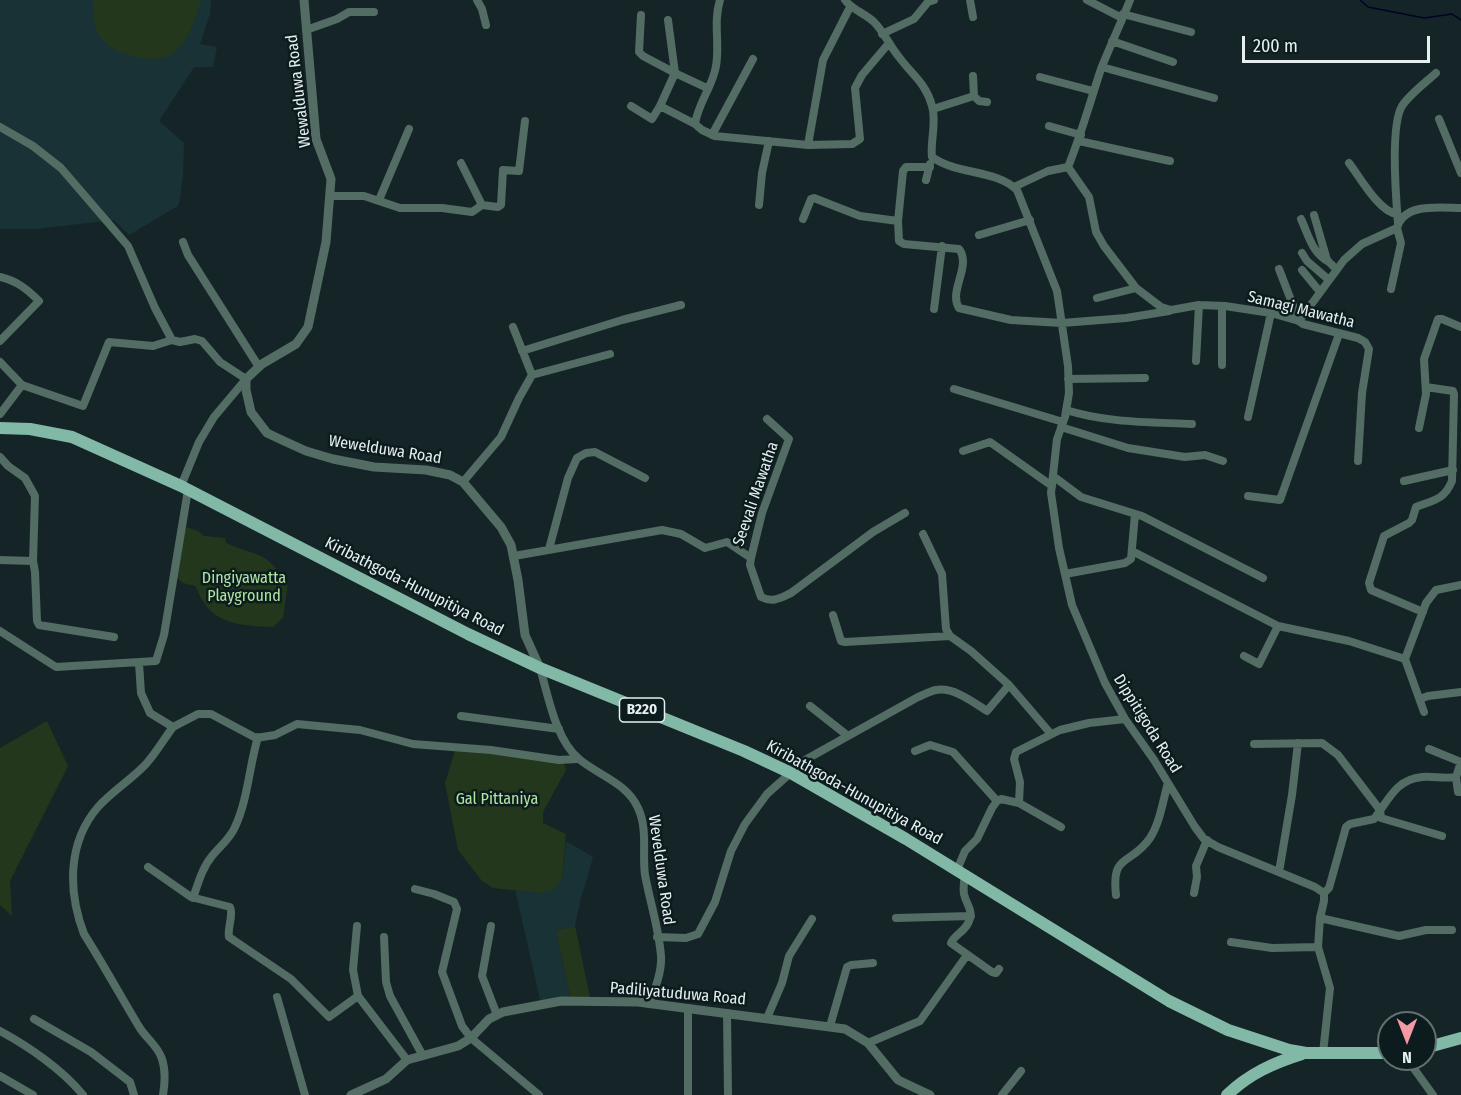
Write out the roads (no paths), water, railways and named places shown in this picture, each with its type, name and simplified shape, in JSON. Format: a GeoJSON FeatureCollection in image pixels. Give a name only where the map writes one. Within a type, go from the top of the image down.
{"type":"FeatureCollection","features":[{"type":"Feature","properties":{"kind":"main road","name":"Kiribathgoda-Hunupitiya Road"},"geometry":{"type":"LineString","coordinates":[[0,428],[30,429],[72,437],[185,488],[385,592],[540,668],[744,751],[791,773],[961,873],[1169,1001],[1228,1030],[1306,1053],[1377,1053]]}},
{"type":"Feature","properties":{"kind":"main road"},"geometry":{"type":"LineString","coordinates":[[1437,1045],[1461,1038]]}},
{"type":"Feature","properties":{"kind":"main road"},"geometry":{"type":"LineString","coordinates":[[1227,1095],[1257,1071],[1276,1062],[1306,1053]]}},
{"type":"Feature","properties":{"kind":"street","name":"Wewalduwa Road"},"geometry":{"type":"LineString","coordinates":[[139,663],[156,662],[164,635],[185,488],[199,442],[214,417],[246,379],[259,367],[296,344],[308,327],[326,242],[331,179],[316,139],[304,0]]}},
{"type":"Feature","properties":{"kind":"street"},"geometry":{"type":"LineString","coordinates":[[477,0],[486,25]]}},
{"type":"Feature","properties":{"kind":"street"},"geometry":{"type":"LineString","coordinates":[[695,124],[697,111],[716,64],[716,11],[720,0]]}},
{"type":"Feature","properties":{"kind":"street"},"geometry":{"type":"LineString","coordinates":[[882,34],[914,19],[928,3],[934,0]]}},
{"type":"Feature","properties":{"kind":"street"},"geometry":{"type":"LineString","coordinates":[[970,0],[973,17]]}},
{"type":"Feature","properties":{"kind":"street"},"geometry":{"type":"LineString","coordinates":[[1088,0],[1123,16],[1191,32]]}},
{"type":"Feature","properties":{"kind":"street"},"geometry":{"type":"LineString","coordinates":[[1068,167],[1080,138],[1102,67],[1130,0]]}},
{"type":"Feature","properties":{"kind":"street"},"geometry":{"type":"LineString","coordinates":[[808,145],[823,60],[848,3],[873,21],[899,57],[920,80],[933,109],[932,156],[926,180]]}},
{"type":"Feature","properties":{"kind":"street"},"geometry":{"type":"LineString","coordinates":[[306,30],[337,19],[349,12],[374,12]]}},
{"type":"Feature","properties":{"kind":"street"},"geometry":{"type":"LineString","coordinates":[[641,15],[639,52],[707,88]]}},
{"type":"Feature","properties":{"kind":"street"},"geometry":{"type":"LineString","coordinates":[[631,106],[652,119],[675,73],[668,20]]}},
{"type":"Feature","properties":{"kind":"street"},"geometry":{"type":"LineString","coordinates":[[1112,41],[1173,62]]}},
{"type":"Feature","properties":{"kind":"street"},"geometry":{"type":"LineString","coordinates":[[660,106],[712,135],[808,145],[852,144],[860,139],[855,88],[862,75],[889,43]]}},
{"type":"Feature","properties":{"kind":"street"},"geometry":{"type":"LineString","coordinates":[[712,135],[753,59]]}},
{"type":"Feature","properties":{"kind":"street"},"geometry":{"type":"LineString","coordinates":[[1102,67],[1214,98]]}},
{"type":"Feature","properties":{"kind":"street"},"geometry":{"type":"LineString","coordinates":[[1391,289],[1401,243],[1397,214],[1396,123],[1404,104],[1436,73]]}},
{"type":"Feature","properties":{"kind":"street"},"geometry":{"type":"LineString","coordinates":[[973,76],[974,96],[979,101],[987,102]]}},
{"type":"Feature","properties":{"kind":"street"},"geometry":{"type":"LineString","coordinates":[[1040,77],[1094,91]]}},
{"type":"Feature","properties":{"kind":"street"},"geometry":{"type":"LineString","coordinates":[[933,109],[974,96]]}},
{"type":"Feature","properties":{"kind":"street"},"geometry":{"type":"LineString","coordinates":[[1439,119],[1461,173]]}},
{"type":"Feature","properties":{"kind":"street"},"geometry":{"type":"LineString","coordinates":[[330,196],[353,195],[379,200],[400,208],[442,208],[472,213],[482,205],[498,207],[501,205],[503,170],[519,171],[525,121]]}},
{"type":"Feature","properties":{"kind":"street"},"geometry":{"type":"LineString","coordinates":[[1049,126],[1080,138],[1170,161]]}},
{"type":"Feature","properties":{"kind":"street"},"geometry":{"type":"LineString","coordinates":[[0,127],[33,146],[61,168],[128,246],[152,303],[172,340]]}},
{"type":"Feature","properties":{"kind":"street"},"geometry":{"type":"LineString","coordinates":[[379,200],[409,129]]}},
{"type":"Feature","properties":{"kind":"street"},"geometry":{"type":"LineString","coordinates":[[759,205],[762,173],[769,141]]}},
{"type":"Feature","properties":{"kind":"street"},"geometry":{"type":"LineString","coordinates":[[932,156],[937,160],[991,176],[1014,187],[1048,171],[1068,167]]}},
{"type":"Feature","properties":{"kind":"street"},"geometry":{"type":"LineString","coordinates":[[461,163],[482,205]]}},
{"type":"Feature","properties":{"kind":"street"},"geometry":{"type":"LineString","coordinates":[[1349,163],[1380,205],[1397,214]]}},
{"type":"Feature","properties":{"kind":"street"},"geometry":{"type":"LineString","coordinates":[[930,167],[905,167],[898,221],[899,241],[904,244],[942,246],[934,309]]}},
{"type":"Feature","properties":{"kind":"street"},"geometry":{"type":"LineString","coordinates":[[1068,167],[1089,197],[1096,232],[1104,246],[1136,288],[1161,307],[1171,310]]}},
{"type":"Feature","properties":{"kind":"street","name":"Dippitigoda Road"},"geometry":{"type":"LineString","coordinates":[[1014,187],[1030,220],[1057,291],[1068,379],[1066,410],[1057,439],[1052,493],[1065,574],[1072,605],[1085,640],[1125,718],[1195,827],[1207,840],[1324,893]]}},
{"type":"Feature","properties":{"kind":"street"},"geometry":{"type":"LineString","coordinates":[[803,219],[811,199],[814,198],[860,216],[898,221]]}},
{"type":"Feature","properties":{"kind":"street"},"geometry":{"type":"LineString","coordinates":[[1299,321],[1336,268],[1362,244],[1398,226],[1405,216],[1419,209],[1461,208]]}},
{"type":"Feature","properties":{"kind":"street"},"geometry":{"type":"LineString","coordinates":[[1314,215],[1329,262]]}},
{"type":"Feature","properties":{"kind":"street"},"geometry":{"type":"LineString","coordinates":[[1301,219],[1313,249],[1321,258],[1336,268]]}},
{"type":"Feature","properties":{"kind":"street"},"geometry":{"type":"LineString","coordinates":[[979,235],[1030,220]]}},
{"type":"Feature","properties":{"kind":"street"},"geometry":{"type":"LineString","coordinates":[[183,242],[188,255],[259,367]]}},
{"type":"Feature","properties":{"kind":"street","name":"Samagi Mawatha"},"geometry":{"type":"LineString","coordinates":[[942,246],[959,249],[964,258],[956,301],[959,308],[1011,320],[1062,323],[1126,318],[1199,304],[1270,313],[1358,338],[1365,342],[1369,349],[1362,393],[1358,461]]}},
{"type":"Feature","properties":{"kind":"street"},"geometry":{"type":"LineString","coordinates":[[1302,253],[1307,261],[1329,280]]}},
{"type":"Feature","properties":{"kind":"street"},"geometry":{"type":"LineString","coordinates":[[1279,269],[1299,321]]}},
{"type":"Feature","properties":{"kind":"street"},"geometry":{"type":"LineString","coordinates":[[1302,270],[1320,292]]}},
{"type":"Feature","properties":{"kind":"street"},"geometry":{"type":"LineString","coordinates":[[0,277],[12,280],[26,288],[39,300],[0,342]]}},
{"type":"Feature","properties":{"kind":"street"},"geometry":{"type":"LineString","coordinates":[[1097,298],[1136,288]]}},
{"type":"Feature","properties":{"kind":"street"},"geometry":{"type":"LineString","coordinates":[[1196,361],[1199,304]]}},
{"type":"Feature","properties":{"kind":"street"},"geometry":{"type":"LineString","coordinates":[[522,351],[681,305]]}},
{"type":"Feature","properties":{"kind":"street"},"geometry":{"type":"LineString","coordinates":[[1222,306],[1222,364]]}},
{"type":"Feature","properties":{"kind":"street"},"geometry":{"type":"LineString","coordinates":[[1248,417],[1270,313]]}},
{"type":"Feature","properties":{"kind":"street"},"geometry":{"type":"LineString","coordinates":[[1419,428],[1426,394],[1424,359],[1438,319],[1461,327]]}},
{"type":"Feature","properties":{"kind":"street"},"geometry":{"type":"LineString","coordinates":[[513,327],[532,375]]}},
{"type":"Feature","properties":{"kind":"street"},"geometry":{"type":"LineString","coordinates":[[1248,496],[1280,500],[1339,334]]}},
{"type":"Feature","properties":{"kind":"street"},"geometry":{"type":"LineString","coordinates":[[0,362],[22,385],[83,406],[109,342],[153,346],[172,340],[180,342],[195,339],[202,341],[220,362],[246,379]]}},
{"type":"Feature","properties":{"kind":"street"},"geometry":{"type":"LineString","coordinates":[[463,482],[501,437],[532,375],[610,354]]}},
{"type":"Feature","properties":{"kind":"street"},"geometry":{"type":"LineString","coordinates":[[1068,379],[1146,378]]}},
{"type":"Feature","properties":{"kind":"street","name":"Wewelduwa Road"},"geometry":{"type":"LineString","coordinates":[[246,379],[251,412],[267,433],[306,452],[374,467],[426,470],[450,475],[463,482],[501,527],[511,545],[525,635],[540,668]]}},
{"type":"Feature","properties":{"kind":"street"},"geometry":{"type":"LineString","coordinates":[[0,414],[22,385]]}},
{"type":"Feature","properties":{"kind":"street"},"geometry":{"type":"LineString","coordinates":[[1423,612],[1371,590],[1369,583],[1384,536],[1409,523],[1416,507],[1447,493],[1455,476],[1454,394],[1453,391],[1426,387]]}},
{"type":"Feature","properties":{"kind":"street"},"geometry":{"type":"LineString","coordinates":[[954,389],[1128,448],[1185,457],[1200,454],[1223,461]]}},
{"type":"Feature","properties":{"kind":"street"},"geometry":{"type":"LineString","coordinates":[[1066,410],[1106,420],[1192,424]]}},
{"type":"Feature","properties":{"kind":"street","name":"Seevali Mawatha"},"geometry":{"type":"LineString","coordinates":[[514,556],[667,530],[681,534],[705,548],[727,542],[751,558],[762,513],[789,439],[767,419]]}},
{"type":"Feature","properties":{"kind":"street"},"geometry":{"type":"LineString","coordinates":[[963,451],[990,442],[1052,486]]}},
{"type":"Feature","properties":{"kind":"street"},"geometry":{"type":"LineString","coordinates":[[549,549],[568,478],[578,458],[586,453],[595,452],[645,478]]}},
{"type":"Feature","properties":{"kind":"street"},"geometry":{"type":"LineString","coordinates":[[0,457],[25,478],[35,496],[33,561],[39,625],[114,637]]}},
{"type":"Feature","properties":{"kind":"street"},"geometry":{"type":"LineString","coordinates":[[1053,476],[1081,497],[1135,514],[1263,578]]}},
{"type":"Feature","properties":{"kind":"street"},"geometry":{"type":"LineString","coordinates":[[1404,481],[1455,476]]}},
{"type":"Feature","properties":{"kind":"street"},"geometry":{"type":"LineString","coordinates":[[751,558],[750,565],[761,597],[777,600],[873,532],[905,513]]}},
{"type":"Feature","properties":{"kind":"street"},"geometry":{"type":"LineString","coordinates":[[1065,574],[1131,560],[1135,514]]}},
{"type":"Feature","properties":{"kind":"street"},"geometry":{"type":"LineString","coordinates":[[923,534],[942,574],[946,629],[950,636],[1009,685],[1051,734]]}},
{"type":"Feature","properties":{"kind":"street"},"geometry":{"type":"LineString","coordinates":[[1132,551],[1278,626],[1349,641],[1405,659]]}},
{"type":"Feature","properties":{"kind":"street"},"geometry":{"type":"LineString","coordinates":[[0,560],[33,561]]}},
{"type":"Feature","properties":{"kind":"street"},"geometry":{"type":"LineString","coordinates":[[1424,712],[1405,659],[1426,603],[1436,590],[1461,585]]}},
{"type":"Feature","properties":{"kind":"street"},"geometry":{"type":"LineString","coordinates":[[833,615],[841,640],[845,642],[950,636]]}},
{"type":"Feature","properties":{"kind":"street"},"geometry":{"type":"LineString","coordinates":[[1244,656],[1259,664],[1278,626]]}},
{"type":"Feature","properties":{"kind":"street"},"geometry":{"type":"LineString","coordinates":[[0,631],[56,667],[139,663],[141,693],[150,713],[173,727]]}},
{"type":"Feature","properties":{"kind":"street","name":"Wevelduwa Road"},"geometry":{"type":"LineString","coordinates":[[540,668],[565,741],[577,759],[629,794],[638,807],[644,825],[645,872],[661,957],[659,977],[649,1004]]}},
{"type":"Feature","properties":{"kind":"street"},"geometry":{"type":"LineString","coordinates":[[657,937],[686,938],[698,934],[715,902],[731,851],[746,824],[767,794],[805,760],[918,697],[937,690],[964,696],[987,711],[1009,685]]}},
{"type":"Feature","properties":{"kind":"street"},"geometry":{"type":"LineString","coordinates":[[1420,699],[1461,692]]}},
{"type":"Feature","properties":{"kind":"street"},"geometry":{"type":"LineString","coordinates":[[810,706],[848,736]]}},
{"type":"Feature","properties":{"kind":"street"},"geometry":{"type":"LineString","coordinates":[[163,1095],[165,1066],[161,1056],[154,1043],[140,1029],[84,933],[78,917],[73,888],[73,862],[86,825],[98,807],[147,763],[173,727],[198,714],[211,714],[256,738],[274,735],[297,724],[360,729],[412,744],[491,750],[559,760],[577,759]]}},
{"type":"Feature","properties":{"kind":"street"},"geometry":{"type":"LineString","coordinates":[[461,716],[559,729]]}},
{"type":"Feature","properties":{"kind":"street"},"geometry":{"type":"LineString","coordinates":[[1019,803],[1020,782],[1014,756],[1016,752],[1051,734],[1074,726],[1125,718]]}},
{"type":"Feature","properties":{"kind":"street"},"geometry":{"type":"LineString","coordinates":[[193,898],[210,857],[235,828],[258,737]]}},
{"type":"Feature","properties":{"kind":"street"},"geometry":{"type":"LineString","coordinates":[[1254,744],[1322,743],[1338,755],[1380,810],[1381,818],[1442,836]]}},
{"type":"Feature","properties":{"kind":"street"},"geometry":{"type":"LineString","coordinates":[[1279,872],[1298,744]]}},
{"type":"Feature","properties":{"kind":"street"},"geometry":{"type":"LineString","coordinates":[[915,751],[930,746],[953,752],[997,801]]}},
{"type":"Feature","properties":{"kind":"street"},"geometry":{"type":"LineString","coordinates":[[1429,749],[1461,762],[1456,777],[1456,787],[1458,792],[1461,792]]}},
{"type":"Feature","properties":{"kind":"street"},"geometry":{"type":"LineString","coordinates":[[1323,1053],[1330,988],[1318,947],[1320,918],[1324,893],[1329,888],[1346,827],[1374,819],[1395,789],[1409,779],[1456,777]]}},
{"type":"Feature","properties":{"kind":"street"},"geometry":{"type":"LineString","coordinates":[[1116,895],[1114,879],[1118,866],[1140,849],[1151,836],[1168,783]]}},
{"type":"Feature","properties":{"kind":"street"},"geometry":{"type":"LineString","coordinates":[[997,801],[1008,799],[1019,803],[1061,827]]}},
{"type":"Feature","properties":{"kind":"street"},"geometry":{"type":"LineString","coordinates":[[997,801],[977,839],[965,851],[961,873],[971,916],[965,930],[951,942],[994,974],[999,969]]}},
{"type":"Feature","properties":{"kind":"street"},"geometry":{"type":"LineString","coordinates":[[1194,893],[1197,877],[1196,866],[1207,840]]}},
{"type":"Feature","properties":{"kind":"street"},"geometry":{"type":"LineString","coordinates":[[148,867],[193,898],[230,907],[232,911],[229,937],[291,979],[329,1017],[358,996]]}},
{"type":"Feature","properties":{"kind":"street"},"geometry":{"type":"LineString","coordinates":[[414,889],[454,902],[457,909],[442,972],[462,1026],[471,1038],[539,1095]]}},
{"type":"Feature","properties":{"kind":"street"},"geometry":{"type":"LineString","coordinates":[[896,918],[971,916]]}},
{"type":"Feature","properties":{"kind":"street"},"geometry":{"type":"LineString","coordinates":[[1320,918],[1399,936],[1426,930],[1452,930]]}},
{"type":"Feature","properties":{"kind":"street"},"geometry":{"type":"LineString","coordinates":[[767,1018],[785,975],[789,956],[812,919]]}},
{"type":"Feature","properties":{"kind":"street"},"geometry":{"type":"LineString","coordinates":[[357,926],[353,970],[358,996],[407,1060]]}},
{"type":"Feature","properties":{"kind":"street"},"geometry":{"type":"LineString","coordinates":[[491,926],[482,976],[497,1015]]}},
{"type":"Feature","properties":{"kind":"street"},"geometry":{"type":"LineString","coordinates":[[384,937],[386,982],[390,996],[423,1056]]}},
{"type":"Feature","properties":{"kind":"street"},"geometry":{"type":"LineString","coordinates":[[1231,942],[1272,948],[1318,947]]}},
{"type":"Feature","properties":{"kind":"street"},"geometry":{"type":"LineString","coordinates":[[868,1043],[920,1021],[967,955]]}},
{"type":"Feature","properties":{"kind":"street"},"geometry":{"type":"LineString","coordinates":[[830,1026],[847,967],[873,963]]}},
{"type":"Feature","properties":{"kind":"street"},"geometry":{"type":"LineString","coordinates":[[277,997],[305,1095]]}},
{"type":"Feature","properties":{"kind":"street","name":"Padiliyatuduwa Road"},"geometry":{"type":"LineString","coordinates":[[351,1095],[367,1092],[407,1060],[458,1046],[471,1038],[489,1019],[497,1015],[561,1001],[649,1004],[830,1026],[853,1032],[868,1043],[898,1080],[930,1095]]}},
{"type":"Feature","properties":{"kind":"street"},"geometry":{"type":"LineString","coordinates":[[688,1008],[688,1095]]}},
{"type":"Feature","properties":{"kind":"street"},"geometry":{"type":"LineString","coordinates":[[727,1013],[728,1095]]}},
{"type":"Feature","properties":{"kind":"street"},"geometry":{"type":"LineString","coordinates":[[34,1019],[92,1052],[130,1082],[134,1095]]}},
{"type":"Feature","properties":{"kind":"street"},"geometry":{"type":"LineString","coordinates":[[0,1031],[72,1082],[83,1095]]}},
{"type":"Feature","properties":{"kind":"street"},"geometry":{"type":"LineString","coordinates":[[1002,1095],[1021,1071]]}},
{"type":"Feature","properties":{"kind":"street"},"geometry":{"type":"LineString","coordinates":[[1416,1071],[1433,1095]]}},
{"type":"Feature","properties":{"kind":"street"},"geometry":{"type":"LineString","coordinates":[[0,1076],[33,1095]]}},
{"type":"Feature","properties":{"kind":"waterway"},"geometry":{"type":"LineString","coordinates":[[1360,0],[1368,7],[1424,18],[1452,14],[1461,20]]}},
{"type":"Feature","properties":{"kind":"park label","name":"Dingiyawatta Playground"},"geometry":{"type":"Point","coordinates":[244,588]}},
{"type":"Feature","properties":{"kind":"park label","name":"Gal Pittaniya"},"geometry":{"type":"Point","coordinates":[497,800]}}]}
